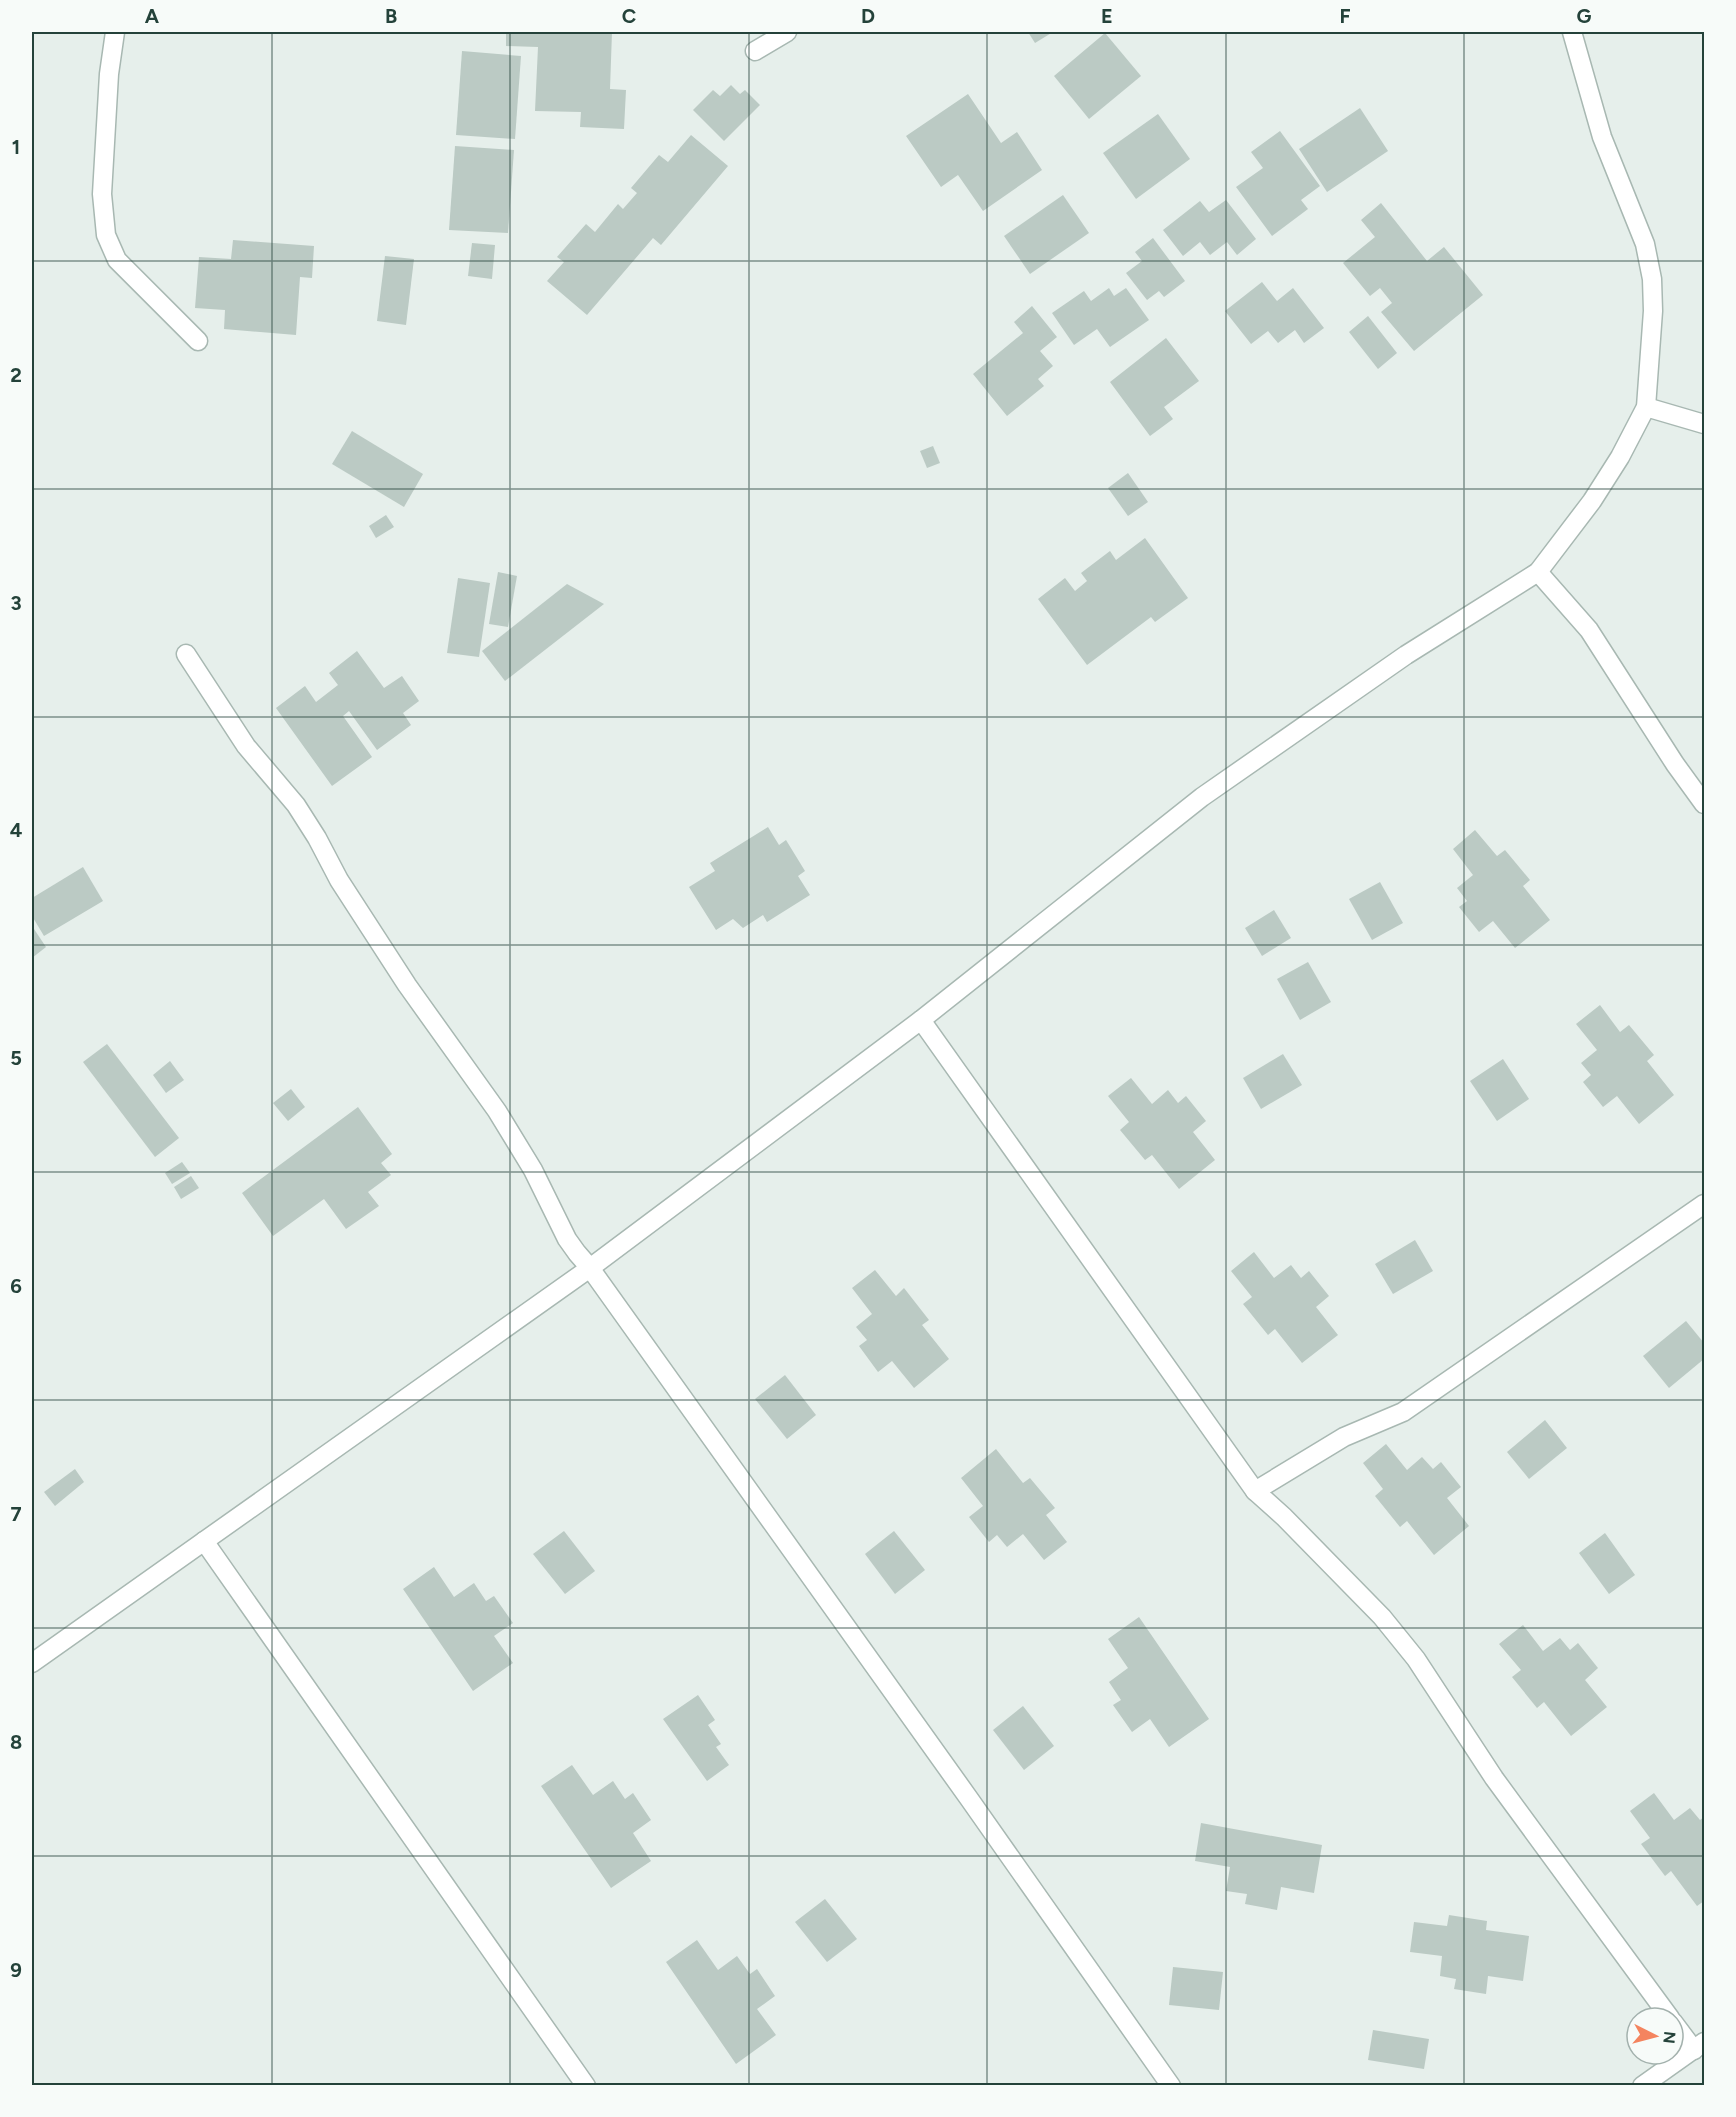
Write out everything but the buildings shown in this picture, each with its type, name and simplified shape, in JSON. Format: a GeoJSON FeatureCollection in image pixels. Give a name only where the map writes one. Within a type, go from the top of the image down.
{"type":"FeatureCollection","features":[{"type":"Feature","properties":{"kind":"street"},"geometry":{"type":"LineString","coordinates":[[115,32],[109,74],[102,194],[106,235],[117,260],[198,341]]}},
{"type":"Feature","properties":{"kind":"street"},"geometry":{"type":"LineString","coordinates":[[755,51],[787,32]]}},
{"type":"Feature","properties":{"kind":"street"},"geometry":{"type":"LineString","coordinates":[[32,1663],[590,1268],[921,1020],[1202,797],[1406,655],[1538,572],[1620,457],[1646,407],[1653,311],[1650,267],[1645,244],[1602,137],[1572,32]]}},
{"type":"Feature","properties":{"kind":"street"},"geometry":{"type":"LineString","coordinates":[[1646,407],[1704,424]]}},
{"type":"Feature","properties":{"kind":"street"},"geometry":{"type":"LineString","coordinates":[[1538,572],[1589,630],[1675,764],[1704,804]]}},
{"type":"Feature","properties":{"kind":"street"},"geometry":{"type":"LineString","coordinates":[[186,654],[246,746],[296,806],[317,838],[339,880],[407,985],[497,1111],[533,1170],[567,1239],[977,1809],[1171,2085]]}},
{"type":"Feature","properties":{"kind":"street"},"geometry":{"type":"LineString","coordinates":[[921,1020],[1255,1491],[1284,1517],[1382,1617],[1416,1659],[1494,1778],[1661,2006]]}},
{"type":"Feature","properties":{"kind":"street"},"geometry":{"type":"LineString","coordinates":[[1255,1491],[1344,1437],[1403,1412],[1704,1204]]}},
{"type":"Feature","properties":{"kind":"street"},"geometry":{"type":"LineString","coordinates":[[204,1541],[586,2085]]}},
{"type":"Feature","properties":{"kind":"street"},"geometry":{"type":"LineString","coordinates":[[1642,2085],[1699,2046],[1685,2033]]}}]}
